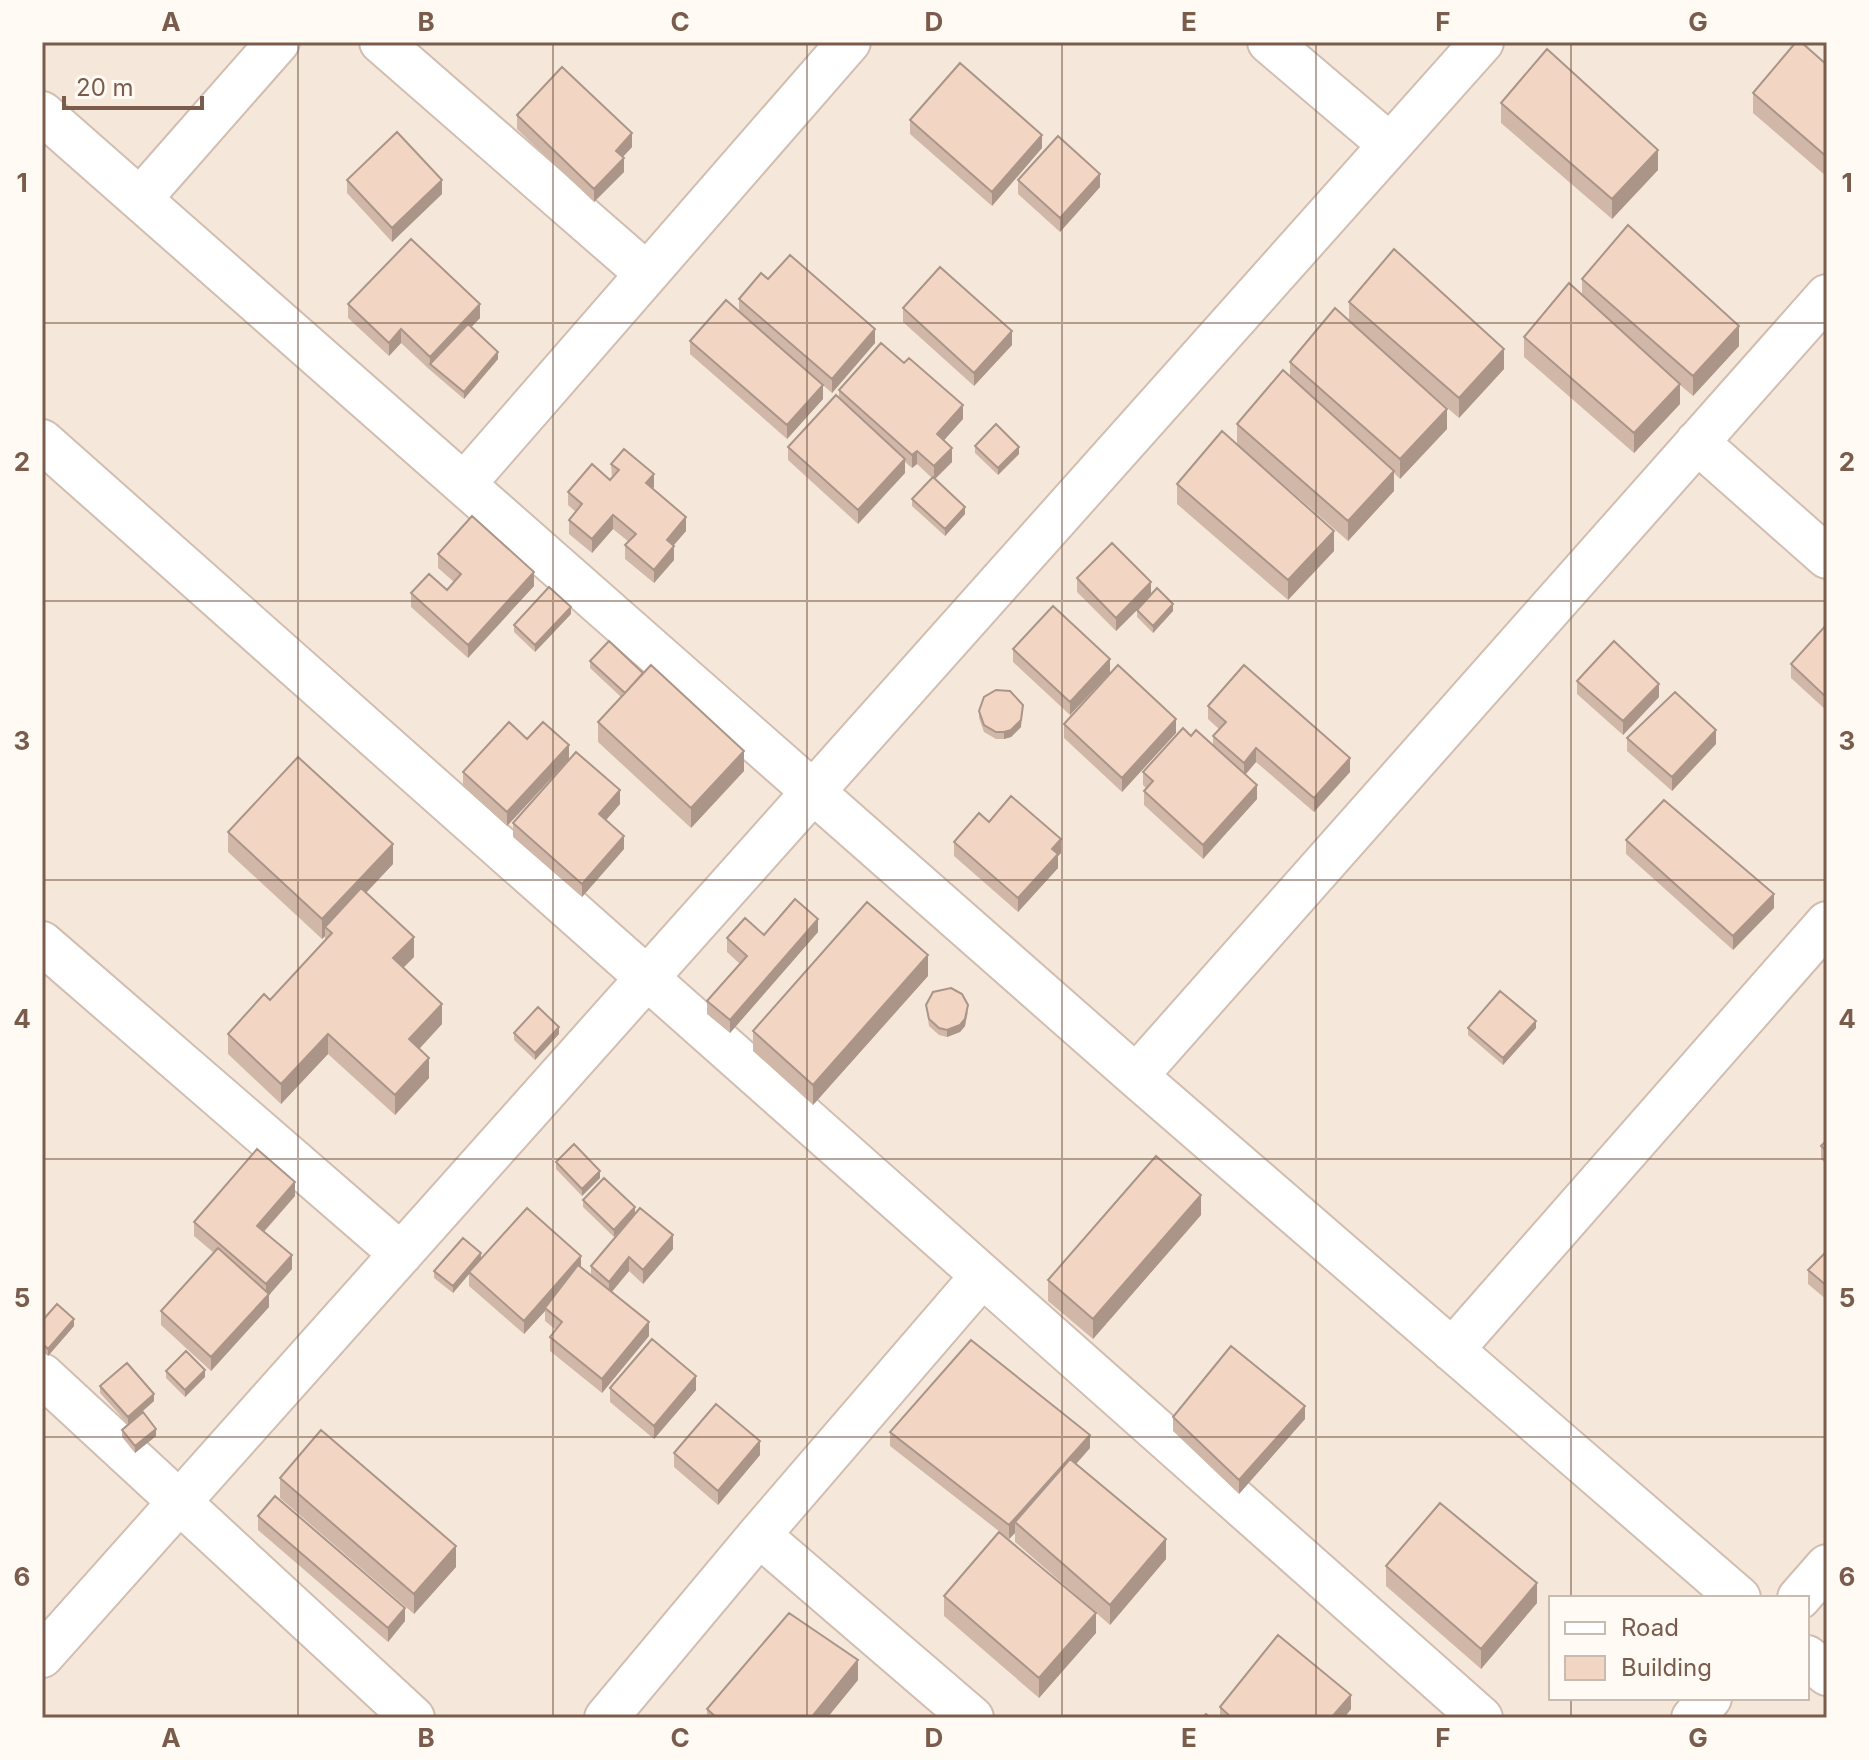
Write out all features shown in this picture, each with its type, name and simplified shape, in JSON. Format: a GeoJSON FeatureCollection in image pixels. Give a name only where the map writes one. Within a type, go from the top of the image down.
{"type":"FeatureCollection","features":[{"type":"Feature","properties":{"kind":"street"},"geometry":{"type":"LineString","coordinates":[[140,199],[278,42]]}},
{"type":"Feature","properties":{"kind":"street"},"geometry":{"type":"LineString","coordinates":[[381,42],[647,274]]}},
{"type":"Feature","properties":{"kind":"street"},"geometry":{"type":"LineString","coordinates":[[464,484],[849,42]]}},
{"type":"Feature","properties":{"kind":"street"},"geometry":{"type":"LineString","coordinates":[[1269,42],[1390,145]]}},
{"type":"Feature","properties":{"kind":"street"},"geometry":{"type":"LineString","coordinates":[[42,1656],[1482,42]]}},
{"type":"Feature","properties":{"kind":"street"},"geometry":{"type":"LineString","coordinates":[[42,113],[1136,1076],[1737,1596]]}},
{"type":"Feature","properties":{"kind":"street"},"geometry":{"type":"LineString","coordinates":[[1136,1076],[1827,296]]}},
{"type":"Feature","properties":{"kind":"street"},"geometry":{"type":"LineString","coordinates":[[42,441],[1481,1718]]}},
{"type":"Feature","properties":{"kind":"street"},"geometry":{"type":"LineString","coordinates":[[1697,442],[1827,557]]}},
{"type":"Feature","properties":{"kind":"street"},"geometry":{"type":"LineString","coordinates":[[1452,1350],[1827,923]]}},
{"type":"Feature","properties":{"kind":"street"},"geometry":{"type":"LineString","coordinates":[[42,943],[401,1254]]}},
{"type":"Feature","properties":{"kind":"street"},"geometry":{"type":"LineString","coordinates":[[606,1718],[982,1276]]}},
{"type":"Feature","properties":{"kind":"street"},"geometry":{"type":"LineString","coordinates":[[42,1375],[413,1718]]}},
{"type":"Feature","properties":{"kind":"street"},"geometry":{"type":"LineString","coordinates":[[759,1535],[972,1718]]}},
{"type":"Feature","properties":{"kind":"street"},"geometry":{"type":"LineString","coordinates":[[1801,1596],[1827,1566]]}},
{"type":"Feature","properties":{"kind":"street"},"geometry":{"type":"LineString","coordinates":[[1809,1659],[1827,1674]]}},
{"type":"Feature","properties":{"kind":"street"},"geometry":{"type":"LineString","coordinates":[[1693,1718],[1708,1700]]}},
{"type":"Feature","properties":{"kind":"shaded area"},"geometry":{"type":"Polygon","coordinates":[[[42,42],[1827,42],[1827,1718],[42,1718],[42,42]]]}},
{"type":"Feature","properties":{"kind":"building"},"geometry":{"type":"Polygon","coordinates":[[[1796,42],[1801,42],[1827,65],[1827,157],[1753,93],[1796,42]]]}},
{"type":"Feature","properties":{"kind":"building"},"geometry":{"type":"Polygon","coordinates":[[[1547,49],[1658,150],[1612,199],[1501,103],[1547,49]]]}},
{"type":"Feature","properties":{"kind":"building"},"geometry":{"type":"Polygon","coordinates":[[[960,63],[1042,135],[992,192],[910,120],[960,63]]]}},
{"type":"Feature","properties":{"kind":"building"},"geometry":{"type":"Polygon","coordinates":[[[562,67],[632,133],[616,151],[624,158],[594,189],[517,115],[562,67]]]}},
{"type":"Feature","properties":{"kind":"building"},"geometry":{"type":"Polygon","coordinates":[[[397,132],[442,180],[392,228],[347,180],[397,132]]]}},
{"type":"Feature","properties":{"kind":"building"},"geometry":{"type":"Polygon","coordinates":[[[1058,136],[1100,174],[1060,218],[1018,180],[1058,136]]]}},
{"type":"Feature","properties":{"kind":"building"},"geometry":{"type":"Polygon","coordinates":[[[1628,225],[1739,326],[1693,376],[1582,279],[1628,225]]]}},
{"type":"Feature","properties":{"kind":"building"},"geometry":{"type":"Polygon","coordinates":[[[411,239],[480,304],[430,357],[401,329],[389,343],[348,304],[411,239]]]}},
{"type":"Feature","properties":{"kind":"building"},"geometry":{"type":"Polygon","coordinates":[[[1394,249],[1504,349],[1459,398],[1349,302],[1394,249]]]}},
{"type":"Feature","properties":{"kind":"building"},"geometry":{"type":"Polygon","coordinates":[[[790,255],[875,329],[832,379],[739,299],[761,273],[768,279],[790,255]]]}},
{"type":"Feature","properties":{"kind":"building"},"geometry":{"type":"Polygon","coordinates":[[[940,267],[1012,331],[974,373],[903,308],[940,267]]]}},
{"type":"Feature","properties":{"kind":"building"},"geometry":{"type":"Polygon","coordinates":[[[1569,283],[1680,384],[1634,433],[1524,337],[1569,283]]]}},
{"type":"Feature","properties":{"kind":"building"},"geometry":{"type":"Polygon","coordinates":[[[726,300],[823,385],[787,425],[690,341],[726,300]]]}},
{"type":"Feature","properties":{"kind":"building"},"geometry":{"type":"Polygon","coordinates":[[[1335,308],[1447,409],[1400,459],[1290,362],[1335,308]]]}},
{"type":"Feature","properties":{"kind":"building"},"geometry":{"type":"Polygon","coordinates":[[[468,324],[498,352],[464,392],[430,364],[468,324]]]}},
{"type":"Feature","properties":{"kind":"building"},"geometry":{"type":"Polygon","coordinates":[[[881,343],[904,363],[909,358],[963,405],[937,434],[952,448],[934,466],[917,451],[912,455],[839,390],[881,343]]]}},
{"type":"Feature","properties":{"kind":"building"},"geometry":{"type":"Polygon","coordinates":[[[1283,370],[1394,471],[1348,521],[1237,424],[1283,370]]]}},
{"type":"Feature","properties":{"kind":"building"},"geometry":{"type":"Polygon","coordinates":[[[836,395],[905,459],[858,510],[788,447],[836,395]]]}},
{"type":"Feature","properties":{"kind":"building"},"geometry":{"type":"Polygon","coordinates":[[[996,424],[1019,447],[998,468],[975,446],[996,424]]]}},
{"type":"Feature","properties":{"kind":"building"},"geometry":{"type":"Polygon","coordinates":[[[1222,431],[1334,531],[1288,580],[1177,484],[1222,431]]]}},
{"type":"Feature","properties":{"kind":"building"},"geometry":{"type":"Polygon","coordinates":[[[624,449],[654,474],[646,483],[686,517],[667,540],[674,546],[654,570],[625,545],[636,534],[613,515],[592,539],[569,520],[582,504],[568,492],[592,464],[610,480],[619,470],[611,464],[624,449]]]}},
{"type":"Feature","properties":{"kind":"building"},"geometry":{"type":"Polygon","coordinates":[[[933,477],[965,507],[945,529],[912,499],[933,477]]]}},
{"type":"Feature","properties":{"kind":"building"},"geometry":{"type":"Polygon","coordinates":[[[472,516],[534,572],[468,645],[411,593],[429,574],[447,590],[461,574],[438,554],[472,516]]]}},
{"type":"Feature","properties":{"kind":"building"},"geometry":{"type":"Polygon","coordinates":[[[1112,543],[1151,582],[1116,618],[1077,578],[1112,543]]]}},
{"type":"Feature","properties":{"kind":"building"},"geometry":{"type":"Polygon","coordinates":[[[549,587],[571,607],[535,645],[514,625],[549,587]]]}},
{"type":"Feature","properties":{"kind":"building"},"geometry":{"type":"Polygon","coordinates":[[[1157,588],[1173,604],[1153,626],[1137,610],[1157,588]]]}},
{"type":"Feature","properties":{"kind":"building"},"geometry":{"type":"Polygon","coordinates":[[[1053,606],[1110,659],[1070,702],[1013,649],[1053,606]]]}},
{"type":"Feature","properties":{"kind":"building"},"geometry":{"type":"Polygon","coordinates":[[[1827,624],[1827,698],[1791,664],[1827,624]]]}},
{"type":"Feature","properties":{"kind":"building"},"geometry":{"type":"Polygon","coordinates":[[[609,641],[643,673],[625,693],[590,661],[609,641]]]}},
{"type":"Feature","properties":{"kind":"building"},"geometry":{"type":"Polygon","coordinates":[[[1614,641],[1659,684],[1623,721],[1577,681],[1614,641]]]}},
{"type":"Feature","properties":{"kind":"building"},"geometry":{"type":"Polygon","coordinates":[[[651,665],[744,751],[691,808],[598,722],[651,665]]]}},
{"type":"Feature","properties":{"kind":"building"},"geometry":{"type":"Polygon","coordinates":[[[1118,665],[1176,719],[1122,778],[1064,724],[1118,665]]]}},
{"type":"Feature","properties":{"kind":"building"},"geometry":{"type":"Polygon","coordinates":[[[1244,665],[1350,758],[1314,798],[1256,748],[1244,763],[1213,736],[1226,722],[1208,706],[1244,665]]]}},
{"type":"Feature","properties":{"kind":"building"},"geometry":{"type":"Polygon","coordinates":[[[996,690],[1010,691],[1023,705],[1021,720],[1011,730],[1004,732],[996,732],[984,725],[979,711],[984,697],[996,690]]]}},
{"type":"Feature","properties":{"kind":"building"},"geometry":{"type":"Polygon","coordinates":[[[1675,692],[1716,730],[1672,777],[1627,738],[1675,692]]]}},
{"type":"Feature","properties":{"kind":"building"},"geometry":{"type":"Polygon","coordinates":[[[509,722],[527,739],[543,722],[569,745],[507,812],[463,772],[509,722]]]}},
{"type":"Feature","properties":{"kind":"building"},"geometry":{"type":"Polygon","coordinates":[[[1183,728],[1191,736],[1196,730],[1257,785],[1203,845],[1144,791],[1153,781],[1143,772],[1183,728]]]}},
{"type":"Feature","properties":{"kind":"building"},"geometry":{"type":"Polygon","coordinates":[[[576,752],[620,790],[599,814],[624,836],[582,884],[513,823],[576,752]]]}},
{"type":"Feature","properties":{"kind":"building"},"geometry":{"type":"Polygon","coordinates":[[[298,757],[393,844],[322,919],[228,832],[298,757]]]}},
{"type":"Feature","properties":{"kind":"building"},"geometry":{"type":"Polygon","coordinates":[[[1011,796],[1061,839],[1052,849],[1058,854],[1018,898],[954,842],[979,813],[989,822],[1011,796]]]}},
{"type":"Feature","properties":{"kind":"building"},"geometry":{"type":"Polygon","coordinates":[[[1664,800],[1774,894],[1733,936],[1626,840],[1664,800]]]}},
{"type":"Feature","properties":{"kind":"building"},"geometry":{"type":"Polygon","coordinates":[[[361,888],[414,937],[393,958],[442,1004],[409,1039],[429,1058],[395,1095],[328,1034],[281,1084],[228,1034],[264,994],[270,1000],[332,933],[325,927],[361,888]]]}},
{"type":"Feature","properties":{"kind":"building"},"geometry":{"type":"Polygon","coordinates":[[[795,899],[818,919],[730,1020],[707,1001],[747,956],[727,938],[745,918],[764,935],[795,899]]]}},
{"type":"Feature","properties":{"kind":"building"},"geometry":{"type":"Polygon","coordinates":[[[867,902],[928,955],[813,1085],[753,1031],[867,902]]]}},
{"type":"Feature","properties":{"kind":"building"},"geometry":{"type":"Polygon","coordinates":[[[951,988],[962,994],[968,1005],[965,1019],[960,1025],[947,1030],[939,1028],[929,1019],[926,1005],[933,992],[951,988]]]}},
{"type":"Feature","properties":{"kind":"building"},"geometry":{"type":"Polygon","coordinates":[[[1500,991],[1536,1021],[1503,1058],[1468,1028],[1500,991]]]}},
{"type":"Feature","properties":{"kind":"building"},"geometry":{"type":"Polygon","coordinates":[[[538,1007],[559,1027],[535,1053],[514,1033],[538,1007]]]}},
{"type":"Feature","properties":{"kind":"building"},"geometry":{"type":"Polygon","coordinates":[[[574,1144],[600,1171],[582,1189],[556,1162],[574,1144]]]}},
{"type":"Feature","properties":{"kind":"building"},"geometry":{"type":"Polygon","coordinates":[[[257,1149],[295,1182],[257,1226],[292,1255],[266,1284],[194,1222],[257,1149]]]}},
{"type":"Feature","properties":{"kind":"building"},"geometry":{"type":"Polygon","coordinates":[[[1156,1156],[1201,1195],[1093,1319],[1048,1280],[1156,1156]]]}},
{"type":"Feature","properties":{"kind":"building"},"geometry":{"type":"Polygon","coordinates":[[[604,1178],[635,1207],[614,1230],[583,1200],[604,1178]]]}},
{"type":"Feature","properties":{"kind":"building"},"geometry":{"type":"Polygon","coordinates":[[[527,1208],[581,1256],[524,1321],[469,1272],[527,1208]]]}},
{"type":"Feature","properties":{"kind":"building"},"geometry":{"type":"Polygon","coordinates":[[[640,1208],[673,1235],[643,1270],[629,1257],[609,1282],[591,1266],[640,1208]]]}},
{"type":"Feature","properties":{"kind":"building"},"geometry":{"type":"Polygon","coordinates":[[[463,1238],[481,1253],[453,1286],[434,1271],[463,1238]]]}},
{"type":"Feature","properties":{"kind":"building"},"geometry":{"type":"Polygon","coordinates":[[[218,1248],[269,1294],[211,1357],[161,1311],[218,1248]]]}},
{"type":"Feature","properties":{"kind":"building"},"geometry":{"type":"Polygon","coordinates":[[[1827,1251],[1827,1286],[1808,1270],[1827,1251]]]}},
{"type":"Feature","properties":{"kind":"building"},"geometry":{"type":"Polygon","coordinates":[[[578,1265],[649,1322],[602,1379],[550,1337],[562,1322],[545,1308],[578,1265]]]}},
{"type":"Feature","properties":{"kind":"building"},"geometry":{"type":"Polygon","coordinates":[[[57,1304],[74,1319],[48,1349],[42,1343],[42,1321],[57,1304]]]}},
{"type":"Feature","properties":{"kind":"building"},"geometry":{"type":"Polygon","coordinates":[[[652,1339],[696,1376],[654,1426],[610,1388],[652,1339]]]}},
{"type":"Feature","properties":{"kind":"building"},"geometry":{"type":"Polygon","coordinates":[[[971,1340],[1090,1435],[1009,1525],[890,1432],[971,1340]]]}},
{"type":"Feature","properties":{"kind":"building"},"geometry":{"type":"Polygon","coordinates":[[[1231,1346],[1305,1406],[1239,1480],[1173,1417],[1231,1346]]]}},
{"type":"Feature","properties":{"kind":"building"},"geometry":{"type":"Polygon","coordinates":[[[186,1351],[205,1370],[185,1390],[166,1371],[186,1351]]]}},
{"type":"Feature","properties":{"kind":"building"},"geometry":{"type":"Polygon","coordinates":[[[127,1363],[154,1394],[128,1417],[100,1386],[127,1363]]]}},
{"type":"Feature","properties":{"kind":"building"},"geometry":{"type":"Polygon","coordinates":[[[716,1404],[760,1441],[718,1491],[674,1453],[716,1404]]]}},
{"type":"Feature","properties":{"kind":"building"},"geometry":{"type":"Polygon","coordinates":[[[143,1412],[156,1429],[135,1446],[122,1430],[143,1412]]]}},
{"type":"Feature","properties":{"kind":"building"},"geometry":{"type":"Polygon","coordinates":[[[321,1430],[456,1546],[414,1594],[280,1478],[321,1430]]]}},
{"type":"Feature","properties":{"kind":"building"},"geometry":{"type":"Polygon","coordinates":[[[1070,1459],[1166,1539],[1110,1605],[1015,1522],[1070,1459]]]}},
{"type":"Feature","properties":{"kind":"building"},"geometry":{"type":"Polygon","coordinates":[[[275,1496],[405,1608],[388,1628],[258,1516],[275,1496]]]}},
{"type":"Feature","properties":{"kind":"building"},"geometry":{"type":"Polygon","coordinates":[[[1440,1503],[1537,1583],[1481,1649],[1386,1566],[1440,1503]]]}},
{"type":"Feature","properties":{"kind":"building"},"geometry":{"type":"Polygon","coordinates":[[[999,1532],[1096,1613],[1039,1678],[944,1596],[999,1532]]]}},
{"type":"Feature","properties":{"kind":"building"},"geometry":{"type":"Polygon","coordinates":[[[789,1613],[858,1660],[811,1718],[717,1718],[707,1709],[789,1613]]]}},
{"type":"Feature","properties":{"kind":"building"},"geometry":{"type":"Polygon","coordinates":[[[1278,1635],[1351,1695],[1331,1718],[1232,1718],[1220,1707],[1278,1635]]]}}]}
